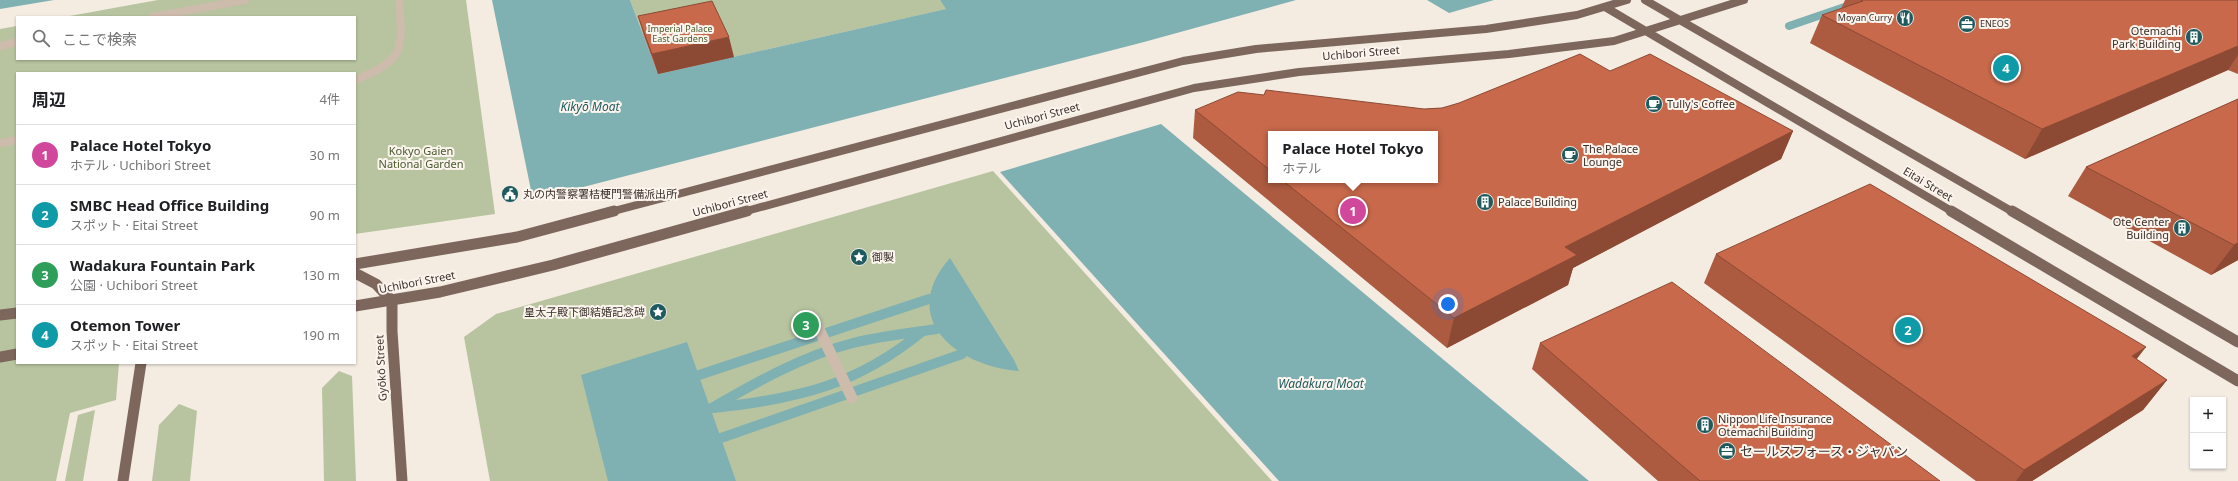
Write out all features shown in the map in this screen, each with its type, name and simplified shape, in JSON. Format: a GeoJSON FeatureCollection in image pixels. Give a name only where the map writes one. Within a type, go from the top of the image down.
{"type":"FeatureCollection","features":[{"type":"Feature","properties":{"kind":"main road","name":"Uchibori Street"},"geometry":{"type":"LineString","coordinates":[[356,264],[491,243],[517,237],[1191,60],[1256,49],[1486,29],[1577,15],[1627,0]]}},
{"type":"Feature","properties":{"kind":"main road","name":"Eitai Street"},"geometry":{"type":"LineString","coordinates":[[1645,0],[2238,342]]}},
{"type":"Feature","properties":{"kind":"main road","name":"Uchibori Street"},"geometry":{"type":"LineString","coordinates":[[356,306],[440,292],[553,265],[1201,86],[1242,78],[1327,68],[1511,54],[1615,40],[1648,32],[1744,0]]}},
{"type":"Feature","properties":{"kind":"main road","name":"Eitai Street"},"geometry":{"type":"LineString","coordinates":[[1605,7],[2238,381]]}},
{"type":"Feature","properties":{"kind":"main road"},"geometry":{"type":"LineString","coordinates":[[356,273],[366,276],[378,285],[392,301]]}},
{"type":"Feature","properties":{"kind":"main road","name":"Gyōkō Street"},"geometry":{"type":"LineString","coordinates":[[392,301],[392,331],[402,481]]}},
{"type":"Feature","properties":{"kind":"main road"},"geometry":{"type":"LineString","coordinates":[[0,315],[16,313]]}},
{"type":"Feature","properties":{"kind":"main road"},"geometry":{"type":"LineString","coordinates":[[0,357],[16,354]]}},
{"type":"Feature","properties":{"kind":"main road"},"geometry":{"type":"LineString","coordinates":[[124,481],[142,364]]}},
{"type":"Feature","properties":{"kind":"street"},"geometry":{"type":"LineString","coordinates":[[158,16],[245,0]]}},
{"type":"Feature","properties":{"kind":"street"},"geometry":{"type":"LineString","coordinates":[[356,80],[386,66],[395,58],[400,50],[403,38],[399,0]]}},
{"type":"Feature","properties":{"kind":"street"},"geometry":{"type":"LineString","coordinates":[[0,46],[16,42]]}},
{"type":"Feature","properties":{"kind":"street"},"geometry":{"type":"LineString","coordinates":[[0,143],[16,140]]}},
{"type":"Feature","properties":{"kind":"street"},"geometry":{"type":"LineString","coordinates":[[818,327],[845,383]]}},
{"type":"Feature","properties":{"kind":"green space","name":"Kokyo Gaien National Garden"},"geometry":{"type":"Polygon","coordinates":[[[158,0],[466,0],[495,214],[356,234],[356,72],[16,72],[16,364],[119,364],[116,400],[70,413],[56,481],[0,481],[0,29],[16,26],[16,60],[356,60],[356,16],[70,16],[158,0]]]}},
{"type":"Feature","properties":{"kind":"green space","name":"Imperial Palace East Gardens"},"geometry":{"type":"Polygon","coordinates":[[[630,0],[940,0],[947,9],[658,74],[630,0]]]}},
{"type":"Feature","properties":{"kind":"green space"},"geometry":{"type":"Polygon","coordinates":[[[993,171],[1272,481],[490,481],[464,337],[496,314],[993,171]]]}},
{"type":"Feature","properties":{"kind":"green space"},"geometry":{"type":"Polygon","coordinates":[[[339,371],[352,376],[356,481],[324,481],[322,388],[339,371]]]}},
{"type":"Feature","properties":{"kind":"green space"},"geometry":{"type":"Polygon","coordinates":[[[179,404],[197,411],[190,481],[152,481],[159,425],[179,404]]]}},
{"type":"Feature","properties":{"kind":"green space"},"geometry":{"type":"Polygon","coordinates":[[[95,410],[83,481],[65,481],[78,415],[95,410]]]}},
{"type":"Feature","properties":{"kind":"water"},"geometry":{"type":"Polygon","coordinates":[[[0,0],[54,0],[0,9],[0,0]]]}},
{"type":"Feature","properties":{"kind":"water","name":"Kikyō Moat"},"geometry":{"type":"Polygon","coordinates":[[[492,0],[630,0],[658,74],[946,9],[940,0],[1296,0],[1144,42],[533,200],[492,0]]]}},
{"type":"Feature","properties":{"kind":"water"},"geometry":{"type":"Polygon","coordinates":[[[1427,0],[1494,0],[1449,13],[1427,0]]]}},
{"type":"Feature","properties":{"kind":"water","name":"Wadakura Moat"},"geometry":{"type":"Polygon","coordinates":[[[1161,124],[1589,481],[1279,481],[1000,172],[1161,124]]]}},
{"type":"Feature","properties":{"kind":"water"},"geometry":{"type":"Polygon","coordinates":[[[950,258],[1014,360],[1019,371],[996,367],[974,360],[956,349],[941,335],[932,319],[930,300],[935,280],[950,258]]]}},
{"type":"Feature","properties":{"kind":"water"},"geometry":{"type":"Polygon","coordinates":[[[687,342],[736,481],[608,481],[581,375],[687,342]]]}},
{"type":"Feature","properties":{"kind":"building"},"geometry":{"type":"Polygon","coordinates":[[[1861,0],[2238,0],[2238,46],[2042,129],[1822,15],[1863,1],[1861,0]]]}},
{"type":"Feature","properties":{"kind":"building"},"geometry":{"type":"Polygon","coordinates":[[[712,1],[729,37],[652,54],[638,16],[712,1]]]}},
{"type":"Feature","properties":{"kind":"building","name":"Palace Building"},"geometry":{"type":"Polygon","coordinates":[[[1580,54],[1610,71],[1650,54],[1793,131],[1565,247],[1577,255],[1454,318],[1286,183],[1438,183],[1438,131],[1268,131],[1268,169],[1195,110],[1238,92],[1264,95],[1266,90],[1424,109],[1442,108],[1459,103],[1580,54]]]}},
{"type":"Feature","properties":{"kind":"building"},"geometry":{"type":"Polygon","coordinates":[[[2238,99],[2238,243],[2234,245],[2086,167],[2238,99]]]}},
{"type":"Feature","properties":{"kind":"building"},"geometry":{"type":"Polygon","coordinates":[[[1870,184],[2146,347],[2132,356],[2167,380],[2024,470],[1716,254],[1870,184]]]}},
{"type":"Feature","properties":{"kind":"building","name":"Nippon Life Insurance Otemachi Building"},"geometry":{"type":"Polygon","coordinates":[[[1672,282],[1940,481],[1700,481],[1540,343],[1672,282]]]}},
{"type":"Feature","properties":{"kind":"waterway"},"geometry":{"type":"LineString","coordinates":[[1789,26],[1865,0]]}},
{"type":"Feature","properties":{"kind":"waterway"},"geometry":{"type":"LineString","coordinates":[[699,375],[929,299]]}},
{"type":"Feature","properties":{"kind":"waterway"},"geometry":{"type":"LineString","coordinates":[[923,331],[937,329]]}},
{"type":"Feature","properties":{"kind":"waterway"},"geometry":{"type":"LineString","coordinates":[[710,409],[779,371],[815,355],[874,338],[923,331]]}},
{"type":"Feature","properties":{"kind":"waterway"},"geometry":{"type":"LineString","coordinates":[[714,408],[800,394],[850,377],[874,365],[898,350],[923,331]]}},
{"type":"Feature","properties":{"kind":"waterway"},"geometry":{"type":"LineString","coordinates":[[721,438],[962,354]]}},
{"type":"Feature","properties":{"kind":"place","name":"Moyan Curry"},"geometry":{"type":"Point","coordinates":[1905,18]}},
{"type":"Feature","properties":{"kind":"place","name":"ENEOS"},"geometry":{"type":"Point","coordinates":[1967,24]}},
{"type":"Feature","properties":{"kind":"place","name":"Otemachi Park Building"},"geometry":{"type":"Point","coordinates":[2194,37]}},
{"type":"Feature","properties":{"kind":"place","name":"Otemon Tower"},"geometry":{"type":"Point","coordinates":[2006,68]}},
{"type":"Feature","properties":{"kind":"place","name":"Tully's Coffee"},"geometry":{"type":"Point","coordinates":[1654,104]}},
{"type":"Feature","properties":{"kind":"place","name":"The Palace Lounge"},"geometry":{"type":"Point","coordinates":[1570,155]}},
{"type":"Feature","properties":{"kind":"place","name":"丸の内警察署桔梗門警備派出所"},"geometry":{"type":"Point","coordinates":[510,194]}},
{"type":"Feature","properties":{"kind":"place","name":"Palace Building"},"geometry":{"type":"Point","coordinates":[1485,202]}},
{"type":"Feature","properties":{"kind":"place","name":"Palace Hotel Tokyo"},"geometry":{"type":"Point","coordinates":[1353,211]}},
{"type":"Feature","properties":{"kind":"place","name":"Ote Center Building"},"geometry":{"type":"Point","coordinates":[2182,228]}},
{"type":"Feature","properties":{"kind":"place","name":"御製"},"geometry":{"type":"Point","coordinates":[859,257]}},
{"type":"Feature","properties":{"kind":"place","name":"皇太子殿下御結婚記念碑"},"geometry":{"type":"Point","coordinates":[658,312]}},
{"type":"Feature","properties":{"kind":"place","name":"Wadakura Fountain Park"},"geometry":{"type":"Point","coordinates":[806,325]}},
{"type":"Feature","properties":{"kind":"place","name":"SMBC Head Office Building"},"geometry":{"type":"Point","coordinates":[1908,330]}},
{"type":"Feature","properties":{"kind":"place","name":"Nippon Life Insurance Otemachi Building"},"geometry":{"type":"Point","coordinates":[1705,425]}},
{"type":"Feature","properties":{"kind":"place","name":"セールスフォース・ジャパン"},"geometry":{"type":"Point","coordinates":[1727,451]}}]}
